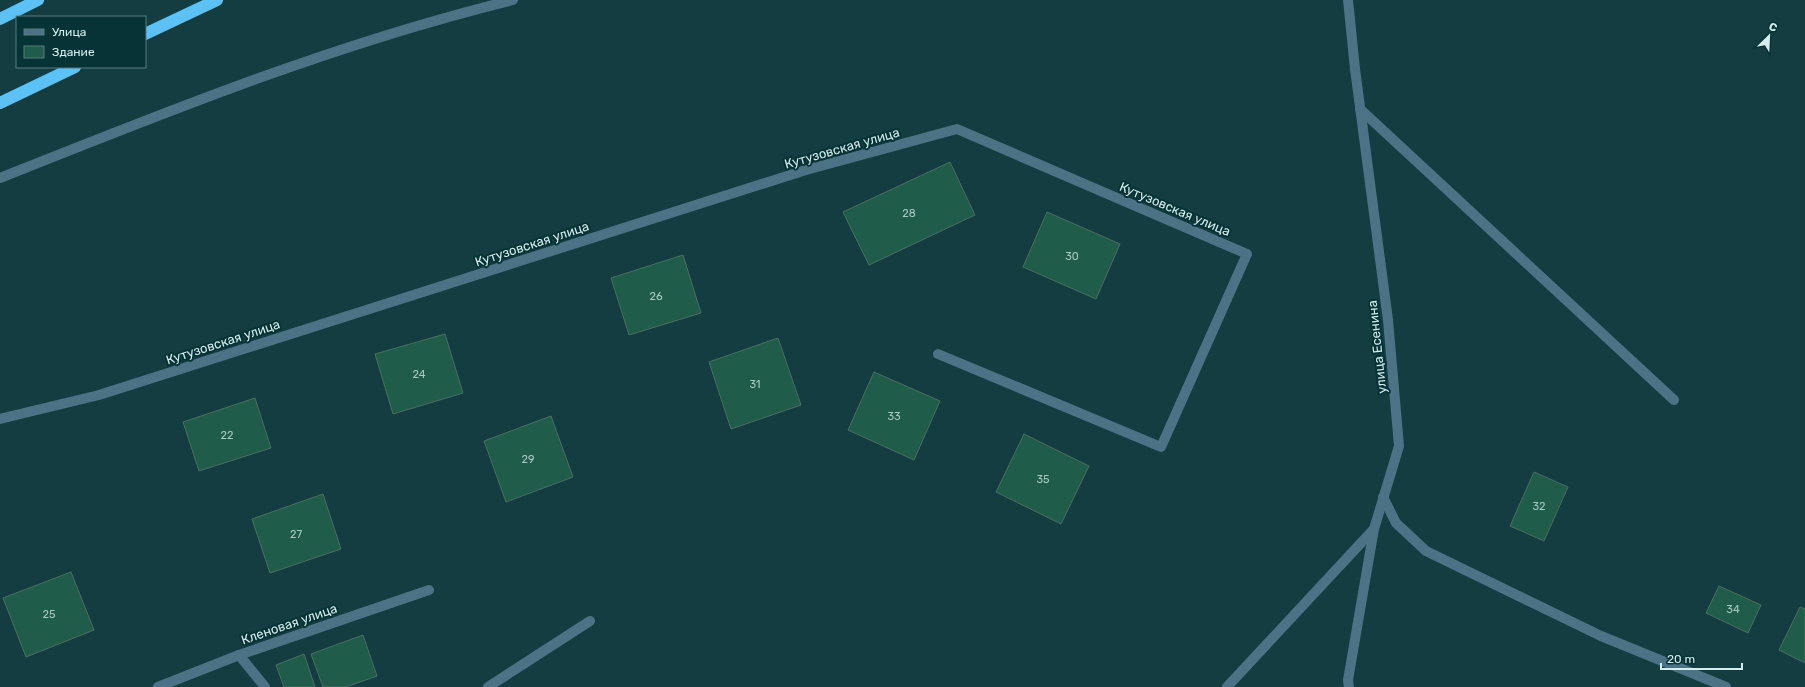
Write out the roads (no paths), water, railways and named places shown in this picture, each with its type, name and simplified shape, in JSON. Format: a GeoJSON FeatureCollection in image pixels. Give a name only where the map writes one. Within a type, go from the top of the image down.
{"type":"FeatureCollection","features":[{"type":"Feature","properties":{"kind":"highway"},"geometry":{"type":"LineString","coordinates":[[0,19],[38,0]]}},
{"type":"Feature","properties":{"kind":"highway"},"geometry":{"type":"LineString","coordinates":[[146,34],[217,0]]}},
{"type":"Feature","properties":{"kind":"highway"},"geometry":{"type":"LineString","coordinates":[[0,103],[74,68]]}},
{"type":"Feature","properties":{"kind":"street"},"geometry":{"type":"LineString","coordinates":[[0,178],[186,104],[306,61],[432,21],[513,0]]}},
{"type":"Feature","properties":{"kind":"street","name":"улица Есенина"},"geometry":{"type":"LineString","coordinates":[[1348,0],[1360,109],[1388,320],[1399,446],[1374,529],[1348,685]]}},
{"type":"Feature","properties":{"kind":"street"},"geometry":{"type":"LineString","coordinates":[[1360,109],[1674,400]]}},
{"type":"Feature","properties":{"kind":"street","name":"Кутузовская улица"},"geometry":{"type":"LineString","coordinates":[[0,419],[99,395],[806,170],[957,129],[1247,254],[1161,447],[938,354]]}},
{"type":"Feature","properties":{"kind":"street"},"geometry":{"type":"LineString","coordinates":[[1384,497],[1396,523],[1426,551],[1601,636],[1726,687]]}},
{"type":"Feature","properties":{"kind":"street"},"geometry":{"type":"LineString","coordinates":[[1227,687],[1374,529]]}},
{"type":"Feature","properties":{"kind":"street","name":"Кленовая улица"},"geometry":{"type":"LineString","coordinates":[[158,687],[239,655],[429,590]]}},
{"type":"Feature","properties":{"kind":"street"},"geometry":{"type":"LineString","coordinates":[[488,687],[590,621]]}},
{"type":"Feature","properties":{"kind":"street"},"geometry":{"type":"LineString","coordinates":[[239,655],[265,687]]}}]}
